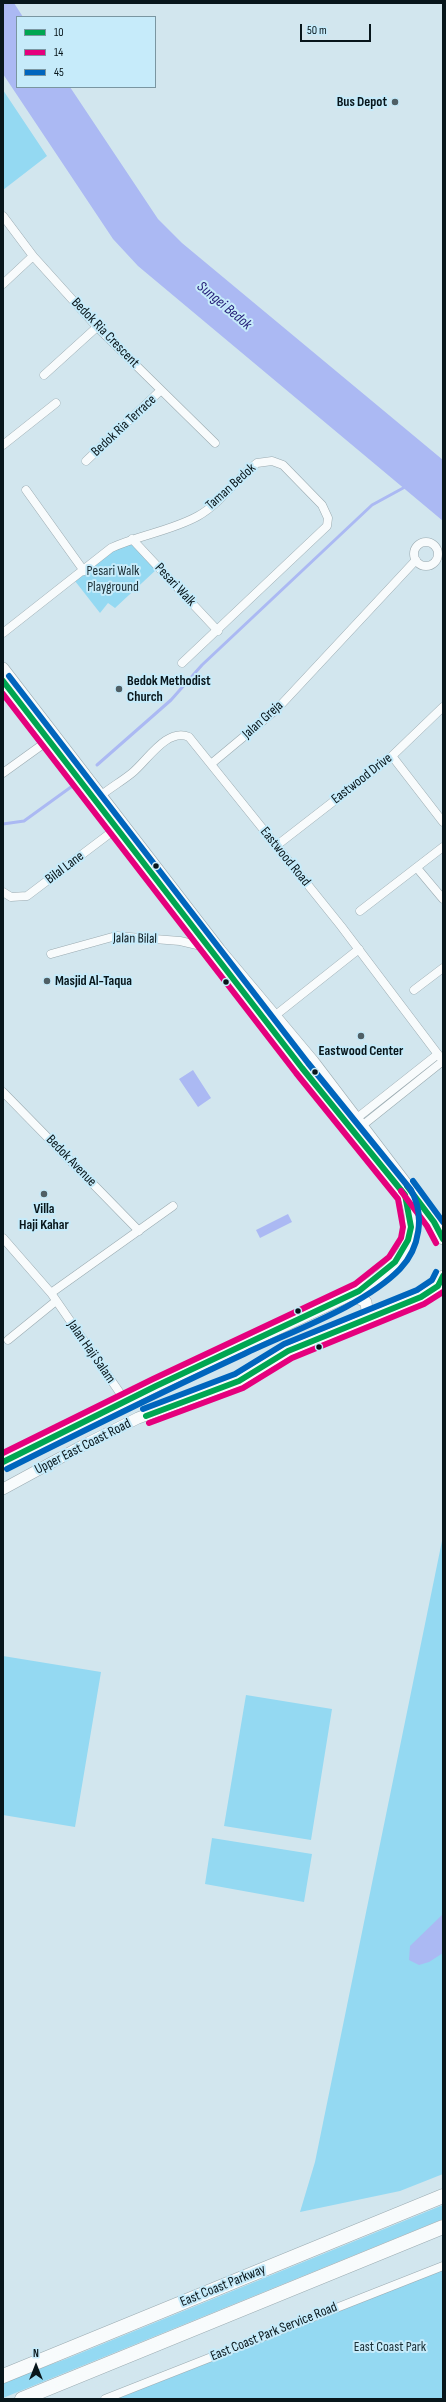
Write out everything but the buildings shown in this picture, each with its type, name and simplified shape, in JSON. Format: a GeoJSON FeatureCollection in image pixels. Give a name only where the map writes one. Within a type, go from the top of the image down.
{"type":"FeatureCollection","features":[{"type":"Feature","properties":{"kind":"highway","name":"East Coast Parkway"},"geometry":{"type":"LineString","coordinates":[[3,2376],[443,2196]]}},
{"type":"Feature","properties":{"kind":"highway","name":"East Coast Parkway"},"geometry":{"type":"LineString","coordinates":[[22,2399],[443,2228]]}},
{"type":"Feature","properties":{"kind":"main road"},"geometry":{"type":"LineString","coordinates":[[3,668],[52,737],[99,797],[208,947],[271,1018]]}},
{"type":"Feature","properties":{"kind":"main road"},"geometry":{"type":"LineString","coordinates":[[3,681],[52,737]]}},
{"type":"Feature","properties":{"kind":"main road"},"geometry":{"type":"LineString","coordinates":[[120,826],[220,950],[355,1125],[434,1222],[443,1239]]}},
{"type":"Feature","properties":{"kind":"main road","name":"Upper East Coast Road"},"geometry":{"type":"LineString","coordinates":[[3,1462],[127,1401],[351,1295],[388,1271],[399,1260],[410,1233],[411,1216],[405,1195],[355,1125]]}},
{"type":"Feature","properties":{"kind":"main road","name":"Upper East Coast Road"},"geometry":{"type":"LineString","coordinates":[[3,1489],[82,1446],[138,1418],[239,1381],[288,1351],[421,1298],[438,1286],[443,1276]]}},
{"type":"Feature","properties":{"kind":"main road"},"geometry":{"type":"LineString","coordinates":[[351,1295],[366,1302],[368,1319]]}},
{"type":"Feature","properties":{"kind":"street","name":"Bedok Ria Crescent"},"geometry":{"type":"LineString","coordinates":[[3,216],[33,256],[96,326],[215,443]]}},
{"type":"Feature","properties":{"kind":"street"},"geometry":{"type":"LineString","coordinates":[[3,284],[33,256]]}},
{"type":"Feature","properties":{"kind":"street"},"geometry":{"type":"LineString","coordinates":[[44,375],[96,326]]}},
{"type":"Feature","properties":{"kind":"street","name":"Bedok Ria Terrace"},"geometry":{"type":"LineString","coordinates":[[86,461],[162,390]]}},
{"type":"Feature","properties":{"kind":"street"},"geometry":{"type":"LineString","coordinates":[[3,446],[56,403]]}},
{"type":"Feature","properties":{"kind":"street","name":"Taman Bedok"},"geometry":{"type":"LineString","coordinates":[[4,632],[111,548],[197,516],[216,502],[254,465],[264,460],[278,462],[283,465],[322,505],[328,518],[324,530],[182,662]]}},
{"type":"Feature","properties":{"kind":"street"},"geometry":{"type":"LineString","coordinates":[[26,490],[84,570]]}},
{"type":"Feature","properties":{"kind":"street","name":"Pesari Walk"},"geometry":{"type":"LineString","coordinates":[[132,539],[218,630]]}},
{"type":"Feature","properties":{"kind":"street","name":"Jalan Greja"},"geometry":{"type":"LineString","coordinates":[[211,764],[277,709],[416,560]]}},
{"type":"Feature","properties":{"kind":"street","name":"Eastwood Drive"},"geometry":{"type":"LineString","coordinates":[[276,846],[392,756],[443,707]]}},
{"type":"Feature","properties":{"kind":"street"},"geometry":{"type":"LineString","coordinates":[[99,797],[133,772],[162,743],[177,736],[186,736],[192,739],[211,764]]}},
{"type":"Feature","properties":{"kind":"street"},"geometry":{"type":"LineString","coordinates":[[3,773],[52,737]]}},
{"type":"Feature","properties":{"kind":"street"},"geometry":{"type":"LineString","coordinates":[[392,756],[443,822]]}},
{"type":"Feature","properties":{"kind":"street","name":"Eastwood Road"},"geometry":{"type":"LineString","coordinates":[[211,764],[359,949],[441,1058],[355,1125]]}},
{"type":"Feature","properties":{"kind":"street","name":"Bilal Lane"},"geometry":{"type":"LineString","coordinates":[[3,892],[11,897],[27,896],[120,826]]}},
{"type":"Feature","properties":{"kind":"street"},"geometry":{"type":"LineString","coordinates":[[360,911],[443,847]]}},
{"type":"Feature","properties":{"kind":"street"},"geometry":{"type":"LineString","coordinates":[[416,868],[443,900]]}},
{"type":"Feature","properties":{"kind":"street","name":"Jalan Bilal"},"geometry":{"type":"LineString","coordinates":[[51,954],[116,936],[180,941],[220,950]]}},
{"type":"Feature","properties":{"kind":"street"},"geometry":{"type":"LineString","coordinates":[[271,1018],[359,949]]}},
{"type":"Feature","properties":{"kind":"street"},"geometry":{"type":"LineString","coordinates":[[414,990],[443,968]]}},
{"type":"Feature","properties":{"kind":"street","name":"Bedok Avenue"},"geometry":{"type":"LineString","coordinates":[[3,1092],[139,1231]]}},
{"type":"Feature","properties":{"kind":"street"},"geometry":{"type":"LineString","coordinates":[[51,1293],[172,1206]]}},
{"type":"Feature","properties":{"kind":"street","name":"Jalan Haji Salam"},"geometry":{"type":"LineString","coordinates":[[3,1238],[51,1293],[98,1362],[127,1401]]}},
{"type":"Feature","properties":{"kind":"street"},"geometry":{"type":"LineString","coordinates":[[8,1340],[56,1301]]}},
{"type":"Feature","properties":{"kind":"street","name":"East Coast Park Service Road"},"geometry":{"type":"LineString","coordinates":[[105,2399],[443,2266]]}},
{"type":"Feature","properties":{"kind":"green space"},"geometry":{"type":"Polygon","coordinates":[[[3,90],[47,156],[3,190],[3,90]]]}},
{"type":"Feature","properties":{"kind":"green space","name":"Pesari Walk Playground"},"geometry":{"type":"Polygon","coordinates":[[[131,542],[157,569],[115,608],[108,603],[100,613],[75,581],[112,551],[131,542]]]}},
{"type":"Feature","properties":{"kind":"green space"},"geometry":{"type":"Polygon","coordinates":[[[443,1536],[443,2174],[400,2191],[300,2212],[315,2162],[443,1536]]]}},
{"type":"Feature","properties":{"kind":"green space"},"geometry":{"type":"Polygon","coordinates":[[[3,1656],[101,1672],[75,1827],[3,1815],[3,1656]]]}},
{"type":"Feature","properties":{"kind":"green space"},"geometry":{"type":"Polygon","coordinates":[[[246,1695],[332,1709],[311,1840],[224,1826],[246,1695]]]}},
{"type":"Feature","properties":{"kind":"green space"},"geometry":{"type":"Polygon","coordinates":[[[212,1838],[312,1854],[304,1902],[205,1884],[212,1838]]]}},
{"type":"Feature","properties":{"kind":"green space"},"geometry":{"type":"Polygon","coordinates":[[[443,2205],[443,2219],[3,2398],[3,2382],[66,2359],[443,2205]]]}},
{"type":"Feature","properties":{"kind":"green space","name":"East Coast Park"},"geometry":{"type":"Polygon","coordinates":[[[443,2270],[443,2399],[116,2399],[443,2270]]]}},
{"type":"Feature","properties":{"kind":"water","name":"Sungei Bedok"},"geometry":{"type":"Polygon","coordinates":[[[3,3],[14,3],[22,16],[16,16],[16,88],[71,88],[158,219],[182,243],[443,460],[443,521],[138,266],[113,239],[3,74],[3,3]]]}},
{"type":"Feature","properties":{"kind":"water"},"geometry":{"type":"Polygon","coordinates":[[[193,1070],[211,1098],[198,1107],[179,1079],[193,1070]]]}},
{"type":"Feature","properties":{"kind":"water"},"geometry":{"type":"Polygon","coordinates":[[[288,1214],[292,1222],[260,1238],[256,1230],[288,1214]]]}},
{"type":"Feature","properties":{"kind":"water"},"geometry":{"type":"Polygon","coordinates":[[[443,1914],[443,1953],[429,1962],[419,1965],[409,1960],[410,1946],[443,1914]]]}},
{"type":"Feature","properties":{"kind":"waterway"},"geometry":{"type":"LineString","coordinates":[[97,765],[171,700],[202,665],[372,505],[405,487]]}},
{"type":"Feature","properties":{"kind":"waterway"},"geometry":{"type":"LineString","coordinates":[[3,824],[24,821],[71,787]]}},
{"type":"Feature","properties":{"kind":"transit line","name":"45"},"geometry":{"type":"LineString","coordinates":[[7,1469],[184,1382],[326,1317],[367,1295],[385,1282],[407,1261],[416,1241],[419,1220],[418,1210],[411,1190],[308,1063],[9,676]]}},
{"type":"Feature","properties":{"kind":"transit line","name":"10"},"geometry":{"type":"LineString","coordinates":[[3,681],[302,1068],[405,1195],[411,1227],[408,1240],[395,1262],[359,1291],[156,1386],[3,1462]]}},
{"type":"Feature","properties":{"kind":"transit line","name":"14"},"geometry":{"type":"LineString","coordinates":[[3,694],[296,1073],[398,1199],[403,1227],[401,1238],[389,1257],[355,1284],[153,1379],[3,1453]]}},
{"type":"Feature","properties":{"kind":"transit line","name":"45"},"geometry":{"type":"LineString","coordinates":[[413,1181],[443,1222]]}},
{"type":"Feature","properties":{"kind":"transit line","name":"10"},"geometry":{"type":"LineString","coordinates":[[407,1186],[434,1222],[443,1239]]}},
{"type":"Feature","properties":{"kind":"transit line","name":"14"},"geometry":{"type":"LineString","coordinates":[[401,1191],[427,1226],[436,1243]]}},
{"type":"Feature","properties":{"kind":"transit line","name":"45"},"geometry":{"type":"LineString","coordinates":[[143,1409],[235,1374],[284,1344],[417,1290],[432,1280],[436,1272]]}},
{"type":"Feature","properties":{"kind":"transit line","name":"10"},"geometry":{"type":"LineString","coordinates":[[146,1416],[239,1381],[288,1351],[421,1297],[438,1286],[443,1276]]}},
{"type":"Feature","properties":{"kind":"transit line","name":"14"},"geometry":{"type":"LineString","coordinates":[[149,1423],[243,1388],[292,1358],[424,1304],[443,1292]]}},
{"type":"Feature","properties":{"kind":"place","name":"Bus Depot"},"geometry":{"type":"Point","coordinates":[395,102]}},
{"type":"Feature","properties":{"kind":"place","name":"Bedok Methodist Church"},"geometry":{"type":"Point","coordinates":[119,689]}},
{"type":"Feature","properties":{"kind":"place","name":"Masjid Al-Taqua"},"geometry":{"type":"Point","coordinates":[47,981]}},
{"type":"Feature","properties":{"kind":"place","name":"Eastwood Center"},"geometry":{"type":"Point","coordinates":[361,1036]}},
{"type":"Feature","properties":{"kind":"place","name":"Villa Haji Kahar"},"geometry":{"type":"Point","coordinates":[44,1194]}}]}
